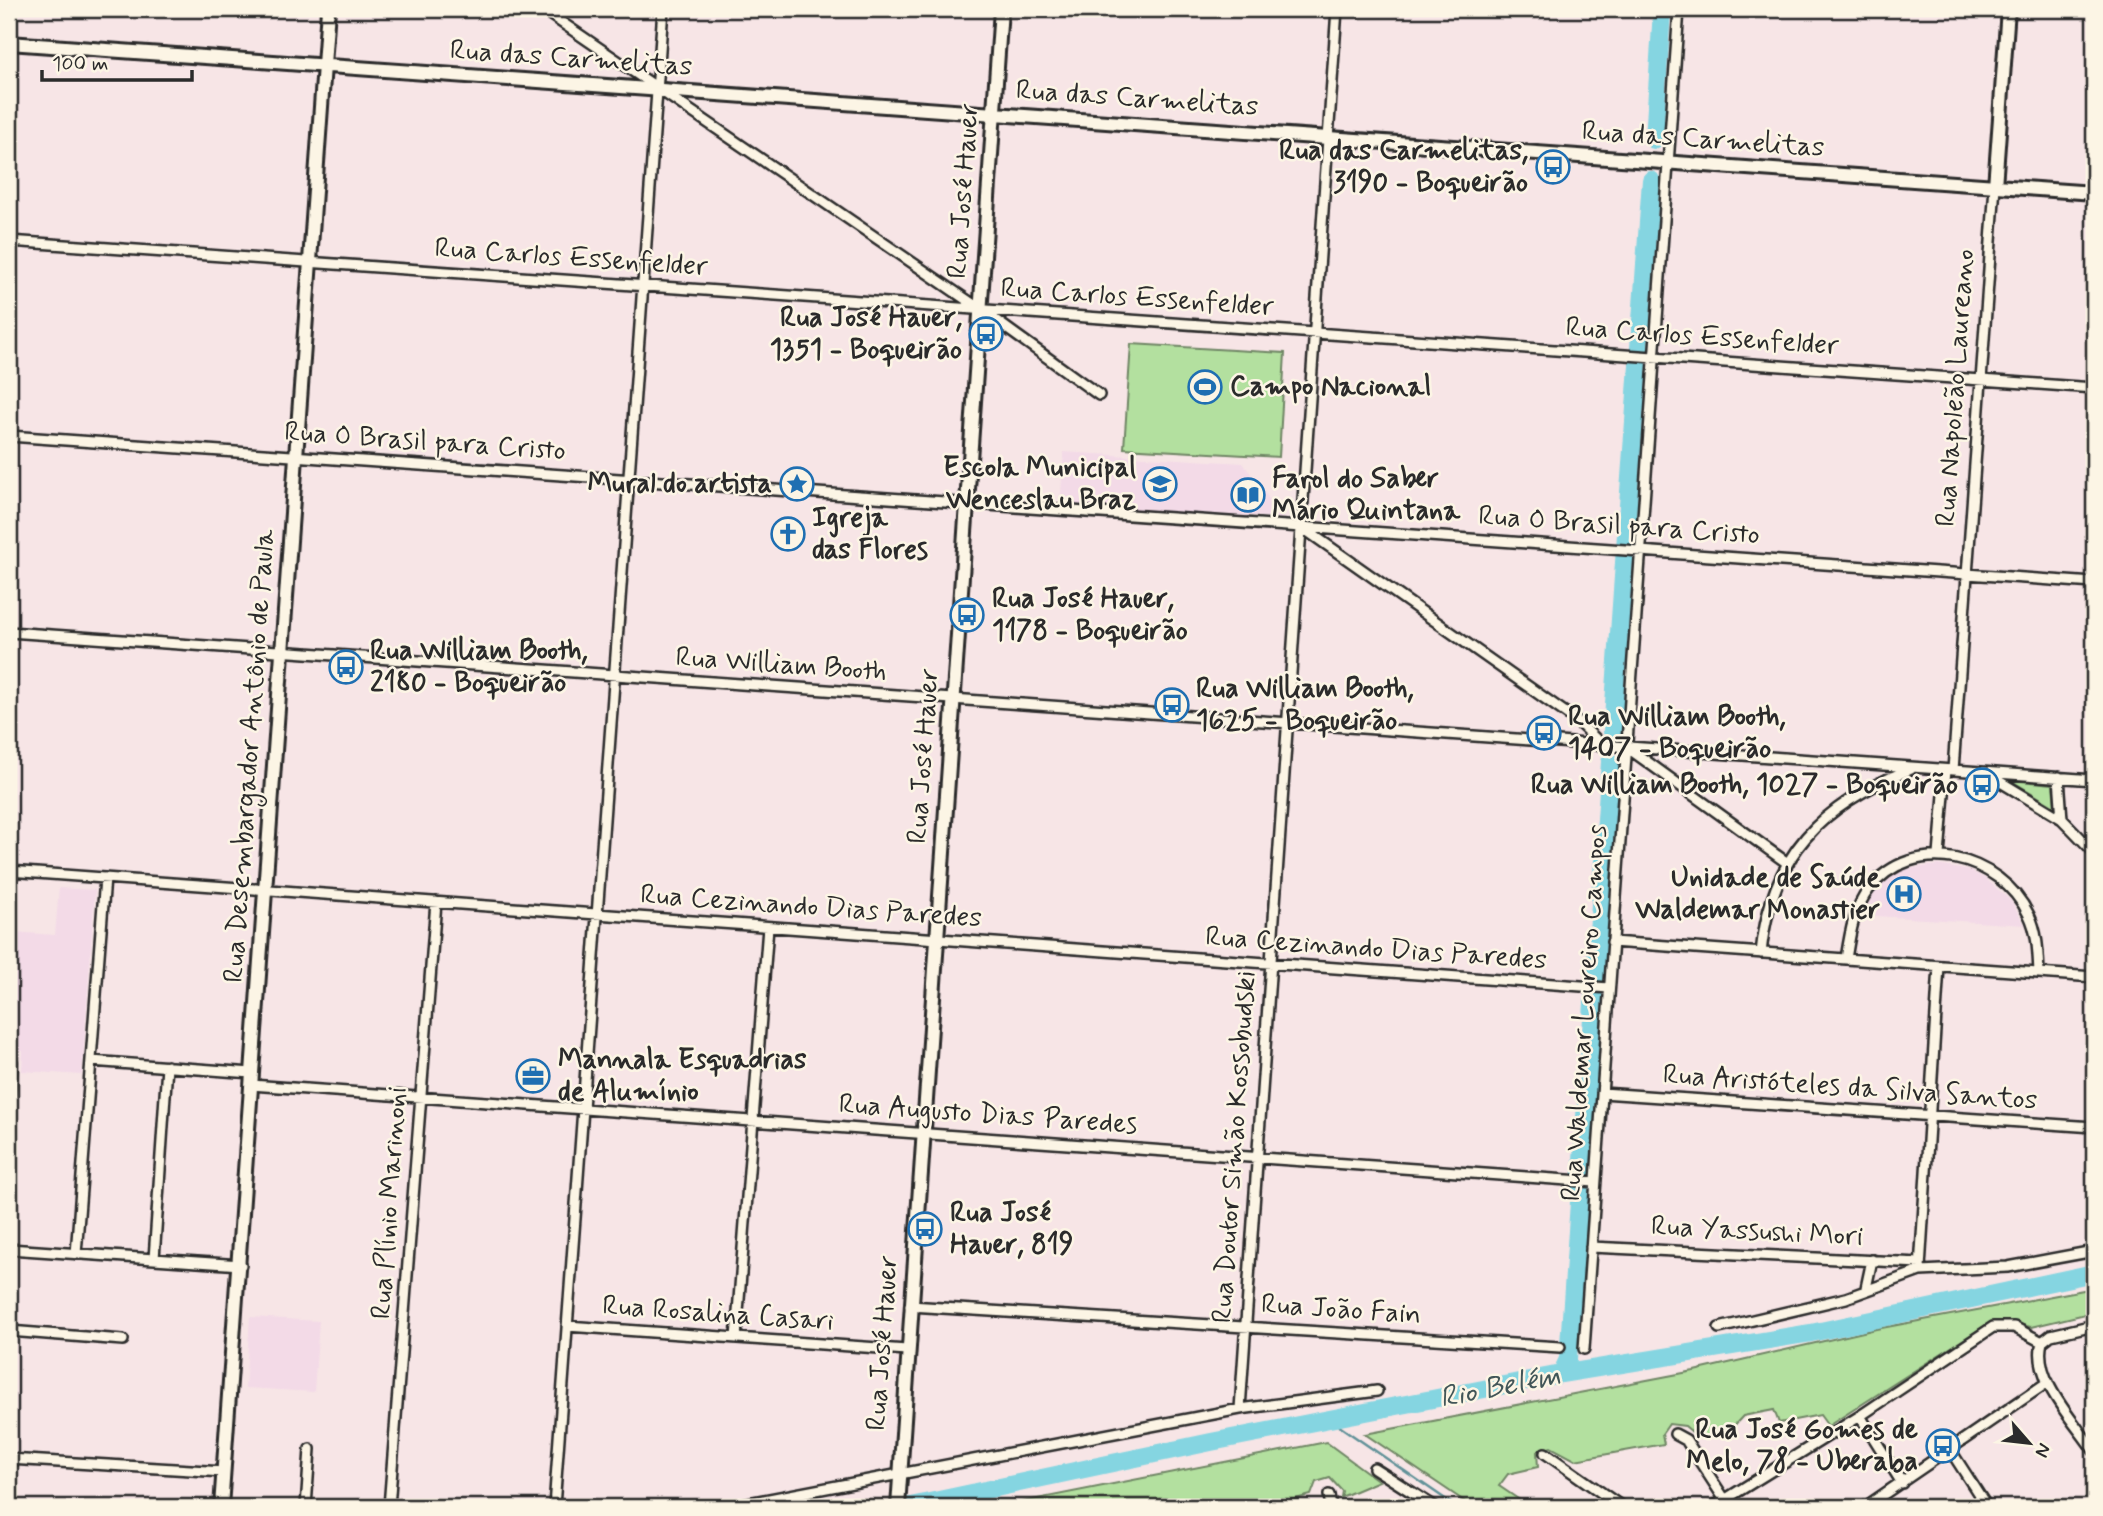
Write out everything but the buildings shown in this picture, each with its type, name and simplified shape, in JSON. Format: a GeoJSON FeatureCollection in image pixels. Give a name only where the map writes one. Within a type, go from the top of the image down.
{"type":"FeatureCollection","features":[{"type":"Feature","properties":{"kind":"main road","name":"Rua Desembargador Antônio de Paula"},"geometry":{"type":"LineString","coordinates":[[221,1507],[241,1265],[251,1079],[328,9]]}},
{"type":"Feature","properties":{"kind":"main road","name":"Rua José Hauer"},"geometry":{"type":"LineString","coordinates":[[898,1507],[1001,9]]}},
{"type":"Feature","properties":{"kind":"main road","name":"Rua Napoleão Laureano"},"geometry":{"type":"LineString","coordinates":[[1995,186],[2008,9]]}},
{"type":"Feature","properties":{"kind":"main road","name":"Rua das Carmelitas"},"geometry":{"type":"LineString","coordinates":[[9,43],[2094,193]]}},
{"type":"Feature","properties":{"kind":"street"},"geometry":{"type":"LineString","coordinates":[[542,9],[980,309],[1099,396]]}},
{"type":"Feature","properties":{"kind":"street"},"geometry":{"type":"LineString","coordinates":[[554,1507],[663,9]]}},
{"type":"Feature","properties":{"kind":"street","name":"Rua Doutor Simão Kossobudski"},"geometry":{"type":"LineString","coordinates":[[1240,1409],[1337,9]]}},
{"type":"Feature","properties":{"kind":"street","name":"Rua Waldemar Loureiro Campos"},"geometry":{"type":"LineString","coordinates":[[1584,1349],[1591,1247],[1591,1182],[1602,1093],[1605,988],[1612,942],[1679,9]]}},
{"type":"Feature","properties":{"kind":"street","name":"Rua Napoleão Laureano"},"geometry":{"type":"LineString","coordinates":[[1939,855],[1950,770],[1968,574],[1995,186]]}},
{"type":"Feature","properties":{"kind":"street","name":"Rua Carlos Essenfelder"},"geometry":{"type":"LineString","coordinates":[[9,241],[2094,388]]}},
{"type":"Feature","properties":{"kind":"street","name":"Rua O Brasil para Cristo"},"geometry":{"type":"LineString","coordinates":[[9,436],[2094,583]]}},
{"type":"Feature","properties":{"kind":"street"},"geometry":{"type":"LineString","coordinates":[[1301,527],[1577,721],[1602,746]]}},
{"type":"Feature","properties":{"kind":"street","name":"Rua William Booth"},"geometry":{"type":"LineString","coordinates":[[9,632],[2094,780]]}},
{"type":"Feature","properties":{"kind":"street"},"geometry":{"type":"LineString","coordinates":[[1626,747],[1786,862]]}},
{"type":"Feature","properties":{"kind":"street"},"geometry":{"type":"LineString","coordinates":[[1761,953],[1767,908],[1786,862],[1812,829],[1827,815],[1861,792],[1915,767]]}},
{"type":"Feature","properties":{"kind":"street"},"geometry":{"type":"LineString","coordinates":[[1985,772],[2062,819],[2094,852]]}},
{"type":"Feature","properties":{"kind":"street"},"geometry":{"type":"LineString","coordinates":[[2059,778],[2062,819]]}},
{"type":"Feature","properties":{"kind":"street"},"geometry":{"type":"LineString","coordinates":[[1846,959],[1858,905],[1879,878],[1908,861],[1939,855],[1976,865],[2007,885],[2021,900],[2035,934],[2039,973]]}},
{"type":"Feature","properties":{"kind":"street","name":"Rua Cezinando Dias Paredes"},"geometry":{"type":"LineString","coordinates":[[9,871],[1605,988]]}},
{"type":"Feature","properties":{"kind":"street"},"geometry":{"type":"LineString","coordinates":[[76,1254],[105,878]]}},
{"type":"Feature","properties":{"kind":"street","name":"Rua Plínio Marinoni"},"geometry":{"type":"LineString","coordinates":[[389,1507],[436,902]]}},
{"type":"Feature","properties":{"kind":"street"},"geometry":{"type":"LineString","coordinates":[[736,1338],[768,927]]}},
{"type":"Feature","properties":{"kind":"street"},"geometry":{"type":"LineString","coordinates":[[1612,942],[2094,977]]}},
{"type":"Feature","properties":{"kind":"street"},"geometry":{"type":"LineString","coordinates":[[1920,1267],[1939,966]]}},
{"type":"Feature","properties":{"kind":"street","name":"Rua Augusto Dias Paredes"},"geometry":{"type":"LineString","coordinates":[[91,1061],[167,1066],[251,1079],[421,1097],[1591,1182]]}},
{"type":"Feature","properties":{"kind":"street"},"geometry":{"type":"LineString","coordinates":[[9,1108],[12,1062]]}},
{"type":"Feature","properties":{"kind":"street"},"geometry":{"type":"LineString","coordinates":[[154,1259],[167,1066]]}},
{"type":"Feature","properties":{"kind":"street","name":"Rua Aristóteles da Silva Santos"},"geometry":{"type":"LineString","coordinates":[[1602,1093],[2094,1128]]}},
{"type":"Feature","properties":{"kind":"street","name":"Rua Yassushi Mori"},"geometry":{"type":"LineString","coordinates":[[1591,1247],[1872,1260],[1920,1267]]}},
{"type":"Feature","properties":{"kind":"street"},"geometry":{"type":"LineString","coordinates":[[9,1250],[241,1265]]}},
{"type":"Feature","properties":{"kind":"street"},"geometry":{"type":"LineString","coordinates":[[1719,1328],[1846,1298],[1920,1267],[2026,1265],[2094,1251]]}},
{"type":"Feature","properties":{"kind":"street"},"geometry":{"type":"LineString","coordinates":[[1866,1288],[1872,1260]]}},
{"type":"Feature","properties":{"kind":"street","name":"Rua João Fain"},"geometry":{"type":"LineString","coordinates":[[910,1306],[1560,1347]]}},
{"type":"Feature","properties":{"kind":"street"},"geometry":{"type":"LineString","coordinates":[[2094,1325],[2051,1335],[2042,1342],[2040,1358],[2048,1382],[2094,1451]]}},
{"type":"Feature","properties":{"kind":"street","name":"Rua Rosalina Casari"},"geometry":{"type":"LineString","coordinates":[[567,1326],[907,1350]]}},
{"type":"Feature","properties":{"kind":"street"},"geometry":{"type":"LineString","coordinates":[[1713,1507],[1860,1416],[1993,1327],[2014,1327],[2042,1342]]}},
{"type":"Feature","properties":{"kind":"street"},"geometry":{"type":"LineString","coordinates":[[9,1331],[123,1340]]}},
{"type":"Feature","properties":{"kind":"street"},"geometry":{"type":"LineString","coordinates":[[1865,1507],[1951,1451],[2048,1382]]}},
{"type":"Feature","properties":{"kind":"street"},"geometry":{"type":"LineString","coordinates":[[727,1507],[898,1477],[1240,1409],[1377,1391]]}},
{"type":"Feature","properties":{"kind":"street"},"geometry":{"type":"LineString","coordinates":[[1860,1416],[1902,1483]]}},
{"type":"Feature","properties":{"kind":"street"},"geometry":{"type":"LineString","coordinates":[[1675,1434],[1686,1440],[1725,1500]]}},
{"type":"Feature","properties":{"kind":"street"},"geometry":{"type":"LineString","coordinates":[[306,1507],[310,1449]]}},
{"type":"Feature","properties":{"kind":"street"},"geometry":{"type":"LineString","coordinates":[[1951,1451],[1987,1507]]}},
{"type":"Feature","properties":{"kind":"street"},"geometry":{"type":"LineString","coordinates":[[1545,1452],[1622,1507]]}},
{"type":"Feature","properties":{"kind":"street"},"geometry":{"type":"LineString","coordinates":[[9,1459],[224,1472]]}},
{"type":"Feature","properties":{"kind":"street"},"geometry":{"type":"LineString","coordinates":[[1374,1468],[1434,1507]]}},
{"type":"Feature","properties":{"kind":"street"},"geometry":{"type":"LineString","coordinates":[[1329,1495],[1331,1507]]}},
{"type":"Feature","properties":{"kind":"shaded area","name":"Escola Municipal Wenceslau Braz"},"geometry":{"type":"Polygon","coordinates":[[[1064,452],[1243,463],[1283,518],[1060,505],[1064,452]]]}},
{"type":"Feature","properties":{"kind":"shaded area"},"geometry":{"type":"Polygon","coordinates":[[[1938,865],[1971,871],[1986,879],[2011,901],[2025,925],[1859,915],[1867,900],[1890,877],[1905,869],[1938,865]]]}},
{"type":"Feature","properties":{"kind":"shaded area"},"geometry":{"type":"Polygon","coordinates":[[[59,888],[95,890],[82,1075],[22,1071],[23,1051],[9,1051],[12,932],[55,935],[59,888]]]}},
{"type":"Feature","properties":{"kind":"shaded area"},"geometry":{"type":"Polygon","coordinates":[[[250,1317],[319,1321],[314,1392],[245,1388],[250,1317]]]}},
{"type":"Feature","properties":{"kind":"green space","name":"Campo Nacional"},"geometry":{"type":"Polygon","coordinates":[[[1131,344],[1285,353],[1279,457],[1124,448],[1131,344]]]}},
{"type":"Feature","properties":{"kind":"green space"},"geometry":{"type":"Polygon","coordinates":[[[2010,780],[2053,784],[2055,807],[2010,780]]]}},
{"type":"Feature","properties":{"kind":"green space"},"geometry":{"type":"Polygon","coordinates":[[[2094,1288],[2094,1312],[2031,1327],[2003,1321],[1986,1325],[1828,1426],[1820,1415],[1779,1423],[1774,1410],[1743,1416],[1728,1432],[1699,1438],[1685,1426],[1669,1424],[1662,1434],[1664,1444],[1575,1460],[1551,1447],[1537,1452],[1538,1467],[1508,1474],[1499,1486],[1530,1507],[1473,1507],[1365,1434],[1694,1371],[1876,1329],[2094,1288]]]}},
{"type":"Feature","properties":{"kind":"green space"},"geometry":{"type":"Polygon","coordinates":[[[1326,1442],[1379,1481],[1341,1497],[1342,1491],[1330,1478],[1316,1482],[1311,1495],[1265,1507],[1243,1507],[1241,1500],[1197,1507],[997,1507],[1326,1442]]]}},
{"type":"Feature","properties":{"kind":"waterway"},"geometry":{"type":"LineString","coordinates":[[1654,140],[1662,9]]}},
{"type":"Feature","properties":{"kind":"waterway"},"geometry":{"type":"LineString","coordinates":[[1639,349],[1651,180]]}},
{"type":"Feature","properties":{"kind":"waterway"},"geometry":{"type":"LineString","coordinates":[[1612,732],[1638,365]]}},
{"type":"Feature","properties":{"kind":"waterway"},"geometry":{"type":"LineString","coordinates":[[1561,1374],[1568,1359],[1610,762]]}},
{"type":"Feature","properties":{"kind":"waterway","name":"Rio Belém"},"geometry":{"type":"LineString","coordinates":[[906,1507],[1211,1442],[1561,1374],[1811,1333],[2094,1273]]}},
{"type":"Feature","properties":{"kind":"waterway"},"geometry":{"type":"LineString","coordinates":[[1329,1419],[1457,1507]]}},
{"type":"Feature","properties":{"kind":"place","name":"Rua das Carmelitas, 3190 - Boqueirão"},"geometry":{"type":"Point","coordinates":[1553,167]}},
{"type":"Feature","properties":{"kind":"place","name":"Rua José Hauer, 1351 - Boqueirão"},"geometry":{"type":"Point","coordinates":[986,334]}},
{"type":"Feature","properties":{"kind":"place","name":"Campo Nacional"},"geometry":{"type":"Point","coordinates":[1205,387]}},
{"type":"Feature","properties":{"kind":"place","name":"Mural do artista"},"geometry":{"type":"Point","coordinates":[797,484]}},
{"type":"Feature","properties":{"kind":"place","name":"Escola Municipal Wenceslau Braz"},"geometry":{"type":"Point","coordinates":[1160,484]}},
{"type":"Feature","properties":{"kind":"place","name":"Farol do Saber Mário Quintana"},"geometry":{"type":"Point","coordinates":[1248,495]}},
{"type":"Feature","properties":{"kind":"place","name":"Igreja das Flores"},"geometry":{"type":"Point","coordinates":[788,534]}},
{"type":"Feature","properties":{"kind":"place","name":"Rua José Hauer, 1178 - Boqueirão"},"geometry":{"type":"Point","coordinates":[967,615]}},
{"type":"Feature","properties":{"kind":"place","name":"Rua William Booth, 2180 - Boqueirão"},"geometry":{"type":"Point","coordinates":[346,667]}},
{"type":"Feature","properties":{"kind":"place","name":"Rua William Booth, 1625 - Boqueirão"},"geometry":{"type":"Point","coordinates":[1172,705]}},
{"type":"Feature","properties":{"kind":"place","name":"Rua William Booth, 1407 - Boqueirão"},"geometry":{"type":"Point","coordinates":[1544,733]}},
{"type":"Feature","properties":{"kind":"place","name":"Rua William Booth, 1027 - Boqueirão"},"geometry":{"type":"Point","coordinates":[1982,785]}},
{"type":"Feature","properties":{"kind":"place","name":"Unidade de Saúde Waldemar Monastier"},"geometry":{"type":"Point","coordinates":[1904,894]}},
{"type":"Feature","properties":{"kind":"place","name":"Mannala Esquadrias de Alumínio"},"geometry":{"type":"Point","coordinates":[533,1076]}},
{"type":"Feature","properties":{"kind":"place","name":"Rua José Hauer, 819"},"geometry":{"type":"Point","coordinates":[925,1229]}},
{"type":"Feature","properties":{"kind":"place","name":"Rua José Gomes de Melo, 78 - Uberaba"},"geometry":{"type":"Point","coordinates":[1943,1446]}}]}
